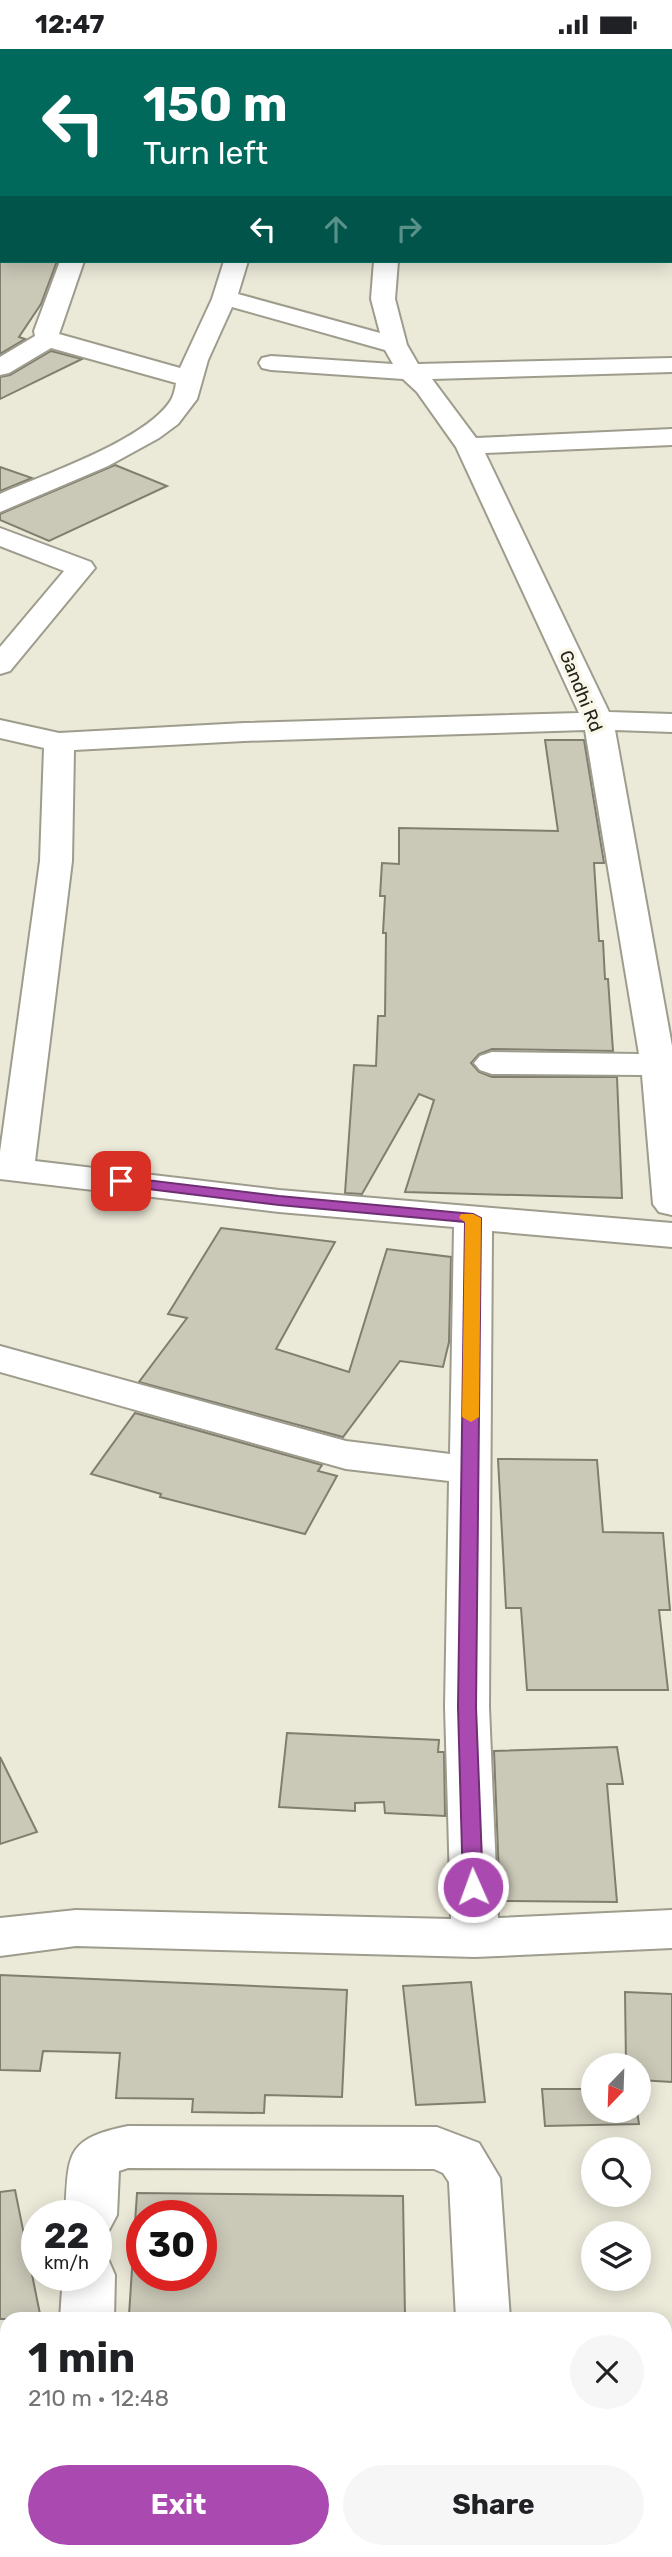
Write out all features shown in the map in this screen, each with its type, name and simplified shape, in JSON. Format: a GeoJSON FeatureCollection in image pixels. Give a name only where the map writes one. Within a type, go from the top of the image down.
{"type":"FeatureCollection","features":[{"type":"Feature","properties":{"kind":"street"},"geometry":{"type":"LineString","coordinates":[[48,339],[46,331],[71,263]]}},
{"type":"Feature","properties":{"kind":"street"},"geometry":{"type":"LineString","coordinates":[[0,503],[142,440],[181,405],[196,358],[209,333],[235,263]]}},
{"type":"Feature","properties":{"kind":"street","name":"Gandhi Rd"},"geometry":{"type":"LineString","coordinates":[[386,263],[383,299],[395,345],[410,372],[426,387],[469,446],[598,721],[657,1065],[672,1204]]}},
{"type":"Feature","properties":{"kind":"street"},"geometry":{"type":"LineString","coordinates":[[222,297],[395,345]]}},
{"type":"Feature","properties":{"kind":"street"},"geometry":{"type":"LineString","coordinates":[[3,364],[48,339],[190,379]]}},
{"type":"Feature","properties":{"kind":"street"},"geometry":{"type":"LineString","coordinates":[[271,363],[355,371],[410,372],[672,365]]}},
{"type":"Feature","properties":{"kind":"street"},"geometry":{"type":"LineString","coordinates":[[469,446],[672,437]]}},
{"type":"Feature","properties":{"kind":"street"},"geometry":{"type":"LineString","coordinates":[[0,536],[81,568],[0,665]]}},
{"type":"Feature","properties":{"kind":"street"},"geometry":{"type":"LineString","coordinates":[[0,729],[60,741],[244,732],[598,721],[672,723]]}},
{"type":"Feature","properties":{"kind":"street"},"geometry":{"type":"LineString","coordinates":[[60,741],[56,861],[8,1168],[279,1201],[672,1235]]}},
{"type":"Feature","properties":{"kind":"street"},"geometry":{"type":"LineString","coordinates":[[492,1063],[657,1065]]}},
{"type":"Feature","properties":{"kind":"street"},"geometry":{"type":"LineString","coordinates":[[473,1218],[467,1707],[475,1938]]}},
{"type":"Feature","properties":{"kind":"street"},"geometry":{"type":"LineString","coordinates":[[0,1359],[346,1455],[470,1469]]}},
{"type":"Feature","properties":{"kind":"street"},"geometry":{"type":"LineString","coordinates":[[0,1937],[76,1928],[475,1938],[672,1929]]}},
{"type":"Feature","properties":{"kind":"street"},"geometry":{"type":"LineString","coordinates":[[92,2200],[94,2162],[108,2151],[118,2149],[437,2148],[461,2158],[474,2178],[483,2312]]}},
{"type":"Feature","properties":{"kind":"street"},"geometry":{"type":"LineString","coordinates":[[87,2312],[88,2291]]}},
{"type":"Feature","properties":{"kind":"building"},"geometry":{"type":"Polygon","coordinates":[[[0,263],[56,263],[41,304],[19,337],[25,339],[0,354],[0,263]]]}},
{"type":"Feature","properties":{"kind":"building"},"geometry":{"type":"Polygon","coordinates":[[[51,351],[82,359],[0,399],[0,377],[10,375],[51,351]]]}},
{"type":"Feature","properties":{"kind":"building"},"geometry":{"type":"Polygon","coordinates":[[[115,465],[167,486],[49,541],[0,520],[0,514],[115,465]]]}},
{"type":"Feature","properties":{"kind":"building"},"geometry":{"type":"Polygon","coordinates":[[[0,467],[32,478],[0,491],[0,467]]]}},
{"type":"Feature","properties":{"kind":"building"},"geometry":{"type":"Polygon","coordinates":[[[545,740],[584,740],[604,863],[594,863],[599,941],[603,941],[605,979],[608,979],[613,1051],[492,1049],[479,1054],[471,1063],[479,1072],[492,1077],[617,1077],[622,1198],[405,1192],[434,1100],[419,1094],[362,1194],[345,1193],[354,1065],[376,1066],[378,1016],[385,1016],[385,896],[380,896],[382,863],[399,864],[399,828],[558,831],[545,740]]]}},
{"type":"Feature","properties":{"kind":"building"},"geometry":{"type":"Polygon","coordinates":[[[221,1228],[335,1242],[276,1349],[349,1372],[387,1249],[451,1257],[449,1342],[443,1367],[400,1361],[343,1437],[139,1382],[187,1318],[168,1314],[221,1228]]]}},
{"type":"Feature","properties":{"kind":"building"},"geometry":{"type":"Polygon","coordinates":[[[135,1413],[322,1465],[318,1471],[337,1476],[305,1534],[160,1497],[161,1494],[91,1474],[135,1413]]]}},
{"type":"Feature","properties":{"kind":"building"},"geometry":{"type":"Polygon","coordinates":[[[498,1459],[597,1460],[603,1532],[663,1533],[670,1610],[659,1610],[668,1690],[527,1690],[521,1608],[506,1608],[498,1459]]]}},
{"type":"Feature","properties":{"kind":"building"},"geometry":{"type":"Polygon","coordinates":[[[287,1733],[439,1740],[438,1752],[444,1752],[445,1816],[385,1813],[384,1802],[355,1803],[355,1811],[279,1807],[287,1733]]]}},
{"type":"Feature","properties":{"kind":"building"},"geometry":{"type":"Polygon","coordinates":[[[617,1747],[623,1784],[607,1784],[617,1902],[500,1901],[494,1751],[617,1747]]]}},
{"type":"Feature","properties":{"kind":"building"},"geometry":{"type":"Polygon","coordinates":[[[0,1757],[37,1832],[0,1844],[0,1757]]]}},
{"type":"Feature","properties":{"kind":"building"},"geometry":{"type":"Polygon","coordinates":[[[0,1975],[347,1990],[342,2097],[265,2095],[264,2113],[192,2112],[193,2099],[116,2098],[120,2053],[43,2051],[40,2071],[0,2070],[0,1975]]]}},
{"type":"Feature","properties":{"kind":"building"},"geometry":{"type":"Polygon","coordinates":[[[471,1982],[485,2102],[416,2105],[403,1986],[471,1982]]]}},
{"type":"Feature","properties":{"kind":"building"},"geometry":{"type":"Polygon","coordinates":[[[625,1992],[672,1994],[672,2082],[651,2081],[651,2053],[626,2053],[625,1992]]]}},
{"type":"Feature","properties":{"kind":"building"},"geometry":{"type":"Polygon","coordinates":[[[542,2089],[581,2089],[581,2123],[639,2124],[545,2126],[542,2089]]]}},
{"type":"Feature","properties":{"kind":"building"},"geometry":{"type":"Polygon","coordinates":[[[15,2190],[21,2220],[21,2291],[35,2291],[40,2312],[0,2312],[0,2192],[15,2190]]]}},
{"type":"Feature","properties":{"kind":"building"},"geometry":{"type":"Polygon","coordinates":[[[137,2193],[403,2196],[405,2312],[129,2312],[131,2291],[217,2291],[217,2200],[137,2200],[137,2193]]]}},
{"type":"Feature","properties":{"kind":"slow traffic"},"geometry":{"type":"LineString","coordinates":[[467,1218],[473,1218],[471,1417]]}},
{"type":"Feature","properties":{"kind":"route"},"geometry":{"type":"LineString","coordinates":[[121,1181],[279,1201],[473,1218],[467,1707],[473,1887]]}}]}
